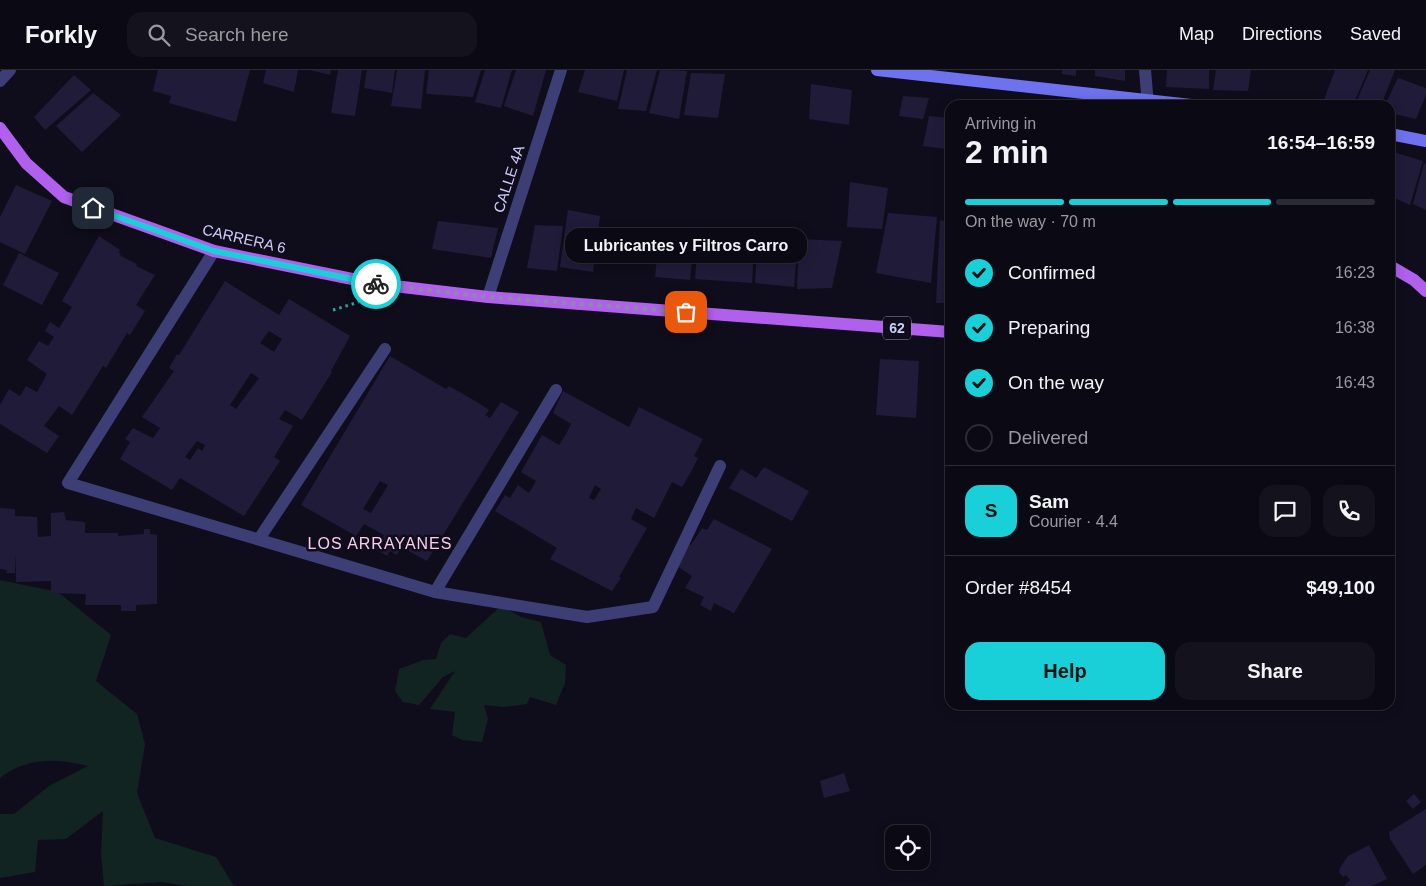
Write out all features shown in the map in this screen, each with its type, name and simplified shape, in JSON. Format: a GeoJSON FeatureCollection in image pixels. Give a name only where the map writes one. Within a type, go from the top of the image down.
{"type":"FeatureCollection","features":[{"type":"Feature","properties":{"kind":"main road","name":"CARRERA 6"},"geometry":{"type":"LineString","coordinates":[[0,128],[26,163],[64,197],[214,251],[377,284],[488,297]]}},
{"type":"Feature","properties":{"kind":"main road"},"geometry":{"type":"LineString","coordinates":[[1395,269],[1414,280],[1426,291]]}},
{"type":"Feature","properties":{"kind":"main road","name":"62"},"geometry":{"type":"LineString","coordinates":[[488,297],[945,332]]}},
{"type":"Feature","properties":{"kind":"street"},"geometry":{"type":"LineString","coordinates":[[0,81],[10,70]]}},
{"type":"Feature","properties":{"kind":"street","name":"CALLE 4A"},"geometry":{"type":"LineString","coordinates":[[488,297],[561,70]]}},
{"type":"Feature","properties":{"kind":"street"},"geometry":{"type":"LineString","coordinates":[[877,70],[1123,100]]}},
{"type":"Feature","properties":{"kind":"street"},"geometry":{"type":"LineString","coordinates":[[1145,70],[1148,100]]}},
{"type":"Feature","properties":{"kind":"street"},"geometry":{"type":"LineString","coordinates":[[1395,135],[1426,141]]}},
{"type":"Feature","properties":{"kind":"street"},"geometry":{"type":"LineString","coordinates":[[214,251],[68,483],[435,592],[587,617],[653,607],[720,466]]}},
{"type":"Feature","properties":{"kind":"street"},"geometry":{"type":"LineString","coordinates":[[259,539],[385,349]]}},
{"type":"Feature","properties":{"kind":"street"},"geometry":{"type":"LineString","coordinates":[[435,592],[556,390]]}},
{"type":"Feature","properties":{"kind":"green space"},"geometry":{"type":"Polygon","coordinates":[[[0,580],[58,592],[111,635],[96,681],[137,714],[145,744],[137,793],[155,838],[216,857],[234,886],[188,886],[161,882],[104,886],[101,855],[103,811],[66,839],[38,840],[35,872],[0,878],[0,814],[14,814],[49,786],[88,766],[76,763],[42,761],[21,766],[0,778],[0,580]]]}},
{"type":"Feature","properties":{"kind":"green space"},"geometry":{"type":"Polygon","coordinates":[[[501,606],[521,617],[541,622],[550,655],[566,665],[565,683],[556,705],[530,697],[527,704],[503,707],[484,705],[488,719],[482,742],[462,740],[452,735],[455,712],[430,709],[455,671],[443,677],[419,705],[403,702],[395,691],[399,669],[423,660],[436,659],[441,643],[450,634],[466,638],[501,606]]]}},
{"type":"Feature","properties":{"kind":"building"},"geometry":{"type":"Polygon","coordinates":[[[158,70],[250,70],[236,122],[169,103],[171,96],[153,91],[158,70]]]}},
{"type":"Feature","properties":{"kind":"building"},"geometry":{"type":"Polygon","coordinates":[[[266,70],[298,70],[294,92],[263,83],[266,70]]]}},
{"type":"Feature","properties":{"kind":"building"},"geometry":{"type":"Polygon","coordinates":[[[310,70],[331,70],[330,75],[310,70]]]}},
{"type":"Feature","properties":{"kind":"building"},"geometry":{"type":"Polygon","coordinates":[[[338,70],[362,70],[355,116],[331,113],[338,70]]]}},
{"type":"Feature","properties":{"kind":"building"},"geometry":{"type":"Polygon","coordinates":[[[367,70],[395,70],[392,93],[364,88],[367,70]]]}},
{"type":"Feature","properties":{"kind":"building"},"geometry":{"type":"Polygon","coordinates":[[[397,70],[425,70],[421,109],[391,106],[397,70]]]}},
{"type":"Feature","properties":{"kind":"building"},"geometry":{"type":"Polygon","coordinates":[[[429,70],[481,70],[473,97],[426,94],[429,70]]]}},
{"type":"Feature","properties":{"kind":"building"},"geometry":{"type":"Polygon","coordinates":[[[485,70],[512,70],[501,108],[475,102],[485,70]]]}},
{"type":"Feature","properties":{"kind":"building"},"geometry":{"type":"Polygon","coordinates":[[[516,70],[546,70],[533,116],[504,106],[516,70]]]}},
{"type":"Feature","properties":{"kind":"building"},"geometry":{"type":"Polygon","coordinates":[[[585,70],[624,70],[617,101],[578,92],[585,70]]]}},
{"type":"Feature","properties":{"kind":"building"},"geometry":{"type":"Polygon","coordinates":[[[627,70],[657,70],[646,111],[618,109],[627,70]]]}},
{"type":"Feature","properties":{"kind":"building"},"geometry":{"type":"Polygon","coordinates":[[[660,70],[687,71],[679,119],[649,113],[660,70]]]}},
{"type":"Feature","properties":{"kind":"building"},"geometry":{"type":"Polygon","coordinates":[[[1062,70],[1076,70],[1076,76],[1062,74],[1062,70]]]}},
{"type":"Feature","properties":{"kind":"building"},"geometry":{"type":"Polygon","coordinates":[[[1095,70],[1125,70],[1125,81],[1095,76],[1095,70]]]}},
{"type":"Feature","properties":{"kind":"building"},"geometry":{"type":"Polygon","coordinates":[[[1167,70],[1209,70],[1209,89],[1166,87],[1167,70]]]}},
{"type":"Feature","properties":{"kind":"building"},"geometry":{"type":"Polygon","coordinates":[[[1216,70],[1251,70],[1248,91],[1213,90],[1216,70]]]}},
{"type":"Feature","properties":{"kind":"building"},"geometry":{"type":"Polygon","coordinates":[[[1335,70],[1368,70],[1355,100],[1324,100],[1335,70]]]}},
{"type":"Feature","properties":{"kind":"building"},"geometry":{"type":"Polygon","coordinates":[[[1370,70],[1395,70],[1383,100],[1357,100],[1370,70]]]}},
{"type":"Feature","properties":{"kind":"building"},"geometry":{"type":"Polygon","coordinates":[[[691,73],[725,74],[718,118],[684,115],[691,73]]]}},
{"type":"Feature","properties":{"kind":"building"},"geometry":{"type":"Polygon","coordinates":[[[74,75],[91,90],[45,130],[34,117],[74,75]]]}},
{"type":"Feature","properties":{"kind":"building"},"geometry":{"type":"Polygon","coordinates":[[[1398,78],[1426,88],[1426,95],[1416,119],[1395,114],[1395,100],[1387,100],[1398,78]]]}},
{"type":"Feature","properties":{"kind":"building"},"geometry":{"type":"Polygon","coordinates":[[[811,84],[852,90],[849,125],[809,119],[811,84]]]}},
{"type":"Feature","properties":{"kind":"building"},"geometry":{"type":"Polygon","coordinates":[[[93,93],[121,115],[82,152],[56,126],[93,93]]]}},
{"type":"Feature","properties":{"kind":"building"},"geometry":{"type":"Polygon","coordinates":[[[903,96],[929,98],[923,119],[899,116],[903,96]]]}},
{"type":"Feature","properties":{"kind":"building"},"geometry":{"type":"Polygon","coordinates":[[[929,116],[945,118],[945,149],[923,146],[929,116]]]}},
{"type":"Feature","properties":{"kind":"building"},"geometry":{"type":"Polygon","coordinates":[[[1395,153],[1423,161],[1410,205],[1395,198],[1395,153]]]}},
{"type":"Feature","properties":{"kind":"building"},"geometry":{"type":"Polygon","coordinates":[[[1424,163],[1426,164],[1426,210],[1413,204],[1424,163]]]}},
{"type":"Feature","properties":{"kind":"building"},"geometry":{"type":"Polygon","coordinates":[[[850,182],[888,188],[882,229],[847,227],[850,182]]]}},
{"type":"Feature","properties":{"kind":"building"},"geometry":{"type":"Polygon","coordinates":[[[16,185],[52,201],[25,254],[0,242],[0,217],[16,185]]]}},
{"type":"Feature","properties":{"kind":"building"},"geometry":{"type":"Polygon","coordinates":[[[568,210],[600,216],[593,272],[560,267],[568,210]]]}},
{"type":"Feature","properties":{"kind":"building"},"geometry":{"type":"Polygon","coordinates":[[[888,213],[937,217],[931,283],[876,273],[888,213]]]}},
{"type":"Feature","properties":{"kind":"building"},"geometry":{"type":"Polygon","coordinates":[[[940,220],[945,221],[945,303],[936,303],[940,220]]]}},
{"type":"Feature","properties":{"kind":"building"},"geometry":{"type":"Polygon","coordinates":[[[438,221],[498,228],[491,258],[432,249],[438,221]]]}},
{"type":"Feature","properties":{"kind":"building"},"geometry":{"type":"Polygon","coordinates":[[[535,225],[563,226],[557,271],[527,268],[535,225]]]}},
{"type":"Feature","properties":{"kind":"building"},"geometry":{"type":"Polygon","coordinates":[[[99,236],[120,250],[121,256],[155,275],[136,305],[145,311],[130,335],[127,333],[106,368],[103,366],[72,415],[59,406],[44,426],[59,436],[47,453],[0,424],[0,405],[9,389],[20,396],[26,386],[37,392],[47,374],[27,360],[39,341],[48,346],[54,337],[45,331],[50,322],[59,328],[72,307],[62,301],[99,236]]]}},
{"type":"Feature","properties":{"kind":"building"},"geometry":{"type":"Polygon","coordinates":[[[799,239],[842,241],[832,288],[797,289],[799,239]]]}},
{"type":"Feature","properties":{"kind":"building"},"geometry":{"type":"Polygon","coordinates":[[[698,243],[754,249],[752,283],[695,279],[698,243]]]}},
{"type":"Feature","properties":{"kind":"building"},"geometry":{"type":"Polygon","coordinates":[[[658,248],[693,250],[690,280],[655,277],[658,248]]]}},
{"type":"Feature","properties":{"kind":"building"},"geometry":{"type":"Polygon","coordinates":[[[757,250],[797,251],[794,287],[755,283],[757,250]]]}},
{"type":"Feature","properties":{"kind":"building"},"geometry":{"type":"Polygon","coordinates":[[[19,253],[59,273],[42,305],[3,285],[19,253]]]}},
{"type":"Feature","properties":{"kind":"building"},"geometry":{"type":"Polygon","coordinates":[[[225,281],[279,315],[289,299],[350,336],[332,372],[302,420],[285,410],[279,419],[293,426],[274,457],[280,461],[244,516],[180,478],[172,490],[120,459],[130,442],[125,439],[133,428],[153,438],[160,428],[142,417],[174,371],[169,368],[177,354],[179,355],[225,281]],[[269,331],[260,343],[274,352],[282,339],[269,331]],[[251,373],[230,405],[236,409],[259,378],[251,373]],[[197,441],[185,457],[190,460],[198,448],[202,451],[205,445],[197,441]]]}},
{"type":"Feature","properties":{"kind":"building"},"geometry":{"type":"Polygon","coordinates":[[[390,356],[446,389],[449,386],[477,402],[489,410],[485,415],[490,418],[501,402],[519,412],[427,561],[401,547],[397,555],[390,551],[387,556],[375,549],[384,535],[364,524],[356,536],[301,505],[390,356]],[[380,481],[363,509],[371,513],[388,485],[380,481]]]}},
{"type":"Feature","properties":{"kind":"building"},"geometry":{"type":"Polygon","coordinates":[[[880,359],[919,361],[916,418],[876,415],[880,359]]]}},
{"type":"Feature","properties":{"kind":"building"},"geometry":{"type":"Polygon","coordinates":[[[563,391],[629,427],[639,407],[703,439],[694,456],[698,458],[682,487],[672,482],[654,518],[636,508],[631,519],[647,528],[619,577],[621,578],[612,591],[550,559],[557,548],[495,511],[505,495],[510,498],[518,485],[529,493],[536,481],[521,472],[542,435],[559,445],[566,434],[571,424],[553,413],[563,391]],[[595,485],[589,498],[594,500],[601,489],[595,485]]]}},
{"type":"Feature","properties":{"kind":"building"},"geometry":{"type":"Polygon","coordinates":[[[764,467],[809,491],[792,521],[729,488],[741,469],[756,478],[764,467]]]}},
{"type":"Feature","properties":{"kind":"building"},"geometry":{"type":"Polygon","coordinates":[[[0,508],[15,509],[15,516],[37,517],[38,537],[51,536],[51,513],[64,512],[66,520],[85,522],[85,533],[118,533],[118,536],[144,534],[144,529],[150,529],[150,534],[157,535],[157,604],[136,605],[136,611],[121,611],[121,605],[85,605],[86,594],[51,593],[51,581],[16,582],[16,553],[15,573],[6,573],[7,570],[0,569],[0,508]]]}},
{"type":"Feature","properties":{"kind":"building"},"geometry":{"type":"Polygon","coordinates":[[[714,519],[772,549],[734,613],[714,603],[711,611],[700,605],[704,597],[685,588],[692,576],[677,566],[689,544],[691,545],[702,528],[707,530],[714,519]]]}},
{"type":"Feature","properties":{"kind":"building"},"geometry":{"type":"Polygon","coordinates":[[[844,773],[850,791],[824,798],[820,781],[844,773]]]}},
{"type":"Feature","properties":{"kind":"building"},"geometry":{"type":"Polygon","coordinates":[[[1414,794],[1421,802],[1413,809],[1406,801],[1414,794]]]}},
{"type":"Feature","properties":{"kind":"building"},"geometry":{"type":"Polygon","coordinates":[[[1426,809],[1426,865],[1413,874],[1390,839],[1389,832],[1426,809]]]}},
{"type":"Feature","properties":{"kind":"building"},"geometry":{"type":"Polygon","coordinates":[[[1369,845],[1387,879],[1372,886],[1344,886],[1350,880],[1346,875],[1343,877],[1339,872],[1340,868],[1348,856],[1369,845]]]}},
{"type":"Feature","properties":{"kind":"way so far"},"geometry":{"type":"LineString","coordinates":[[376,284],[488,297],[686,312]]}},
{"type":"Feature","properties":{"kind":"place","name":"Lubricantes y Filtros Carro"},"geometry":{"type":"Point","coordinates":[686,312]}},
{"type":"Feature","properties":{"kind":"district","name":"LOS ARRAYANES"},"geometry":{"type":"Point","coordinates":[380,543]}},
{"type":"Feature","properties":{"kind":"route"},"geometry":{"type":"LineString","coordinates":[[93,208],[214,251],[376,284]]}}]}
